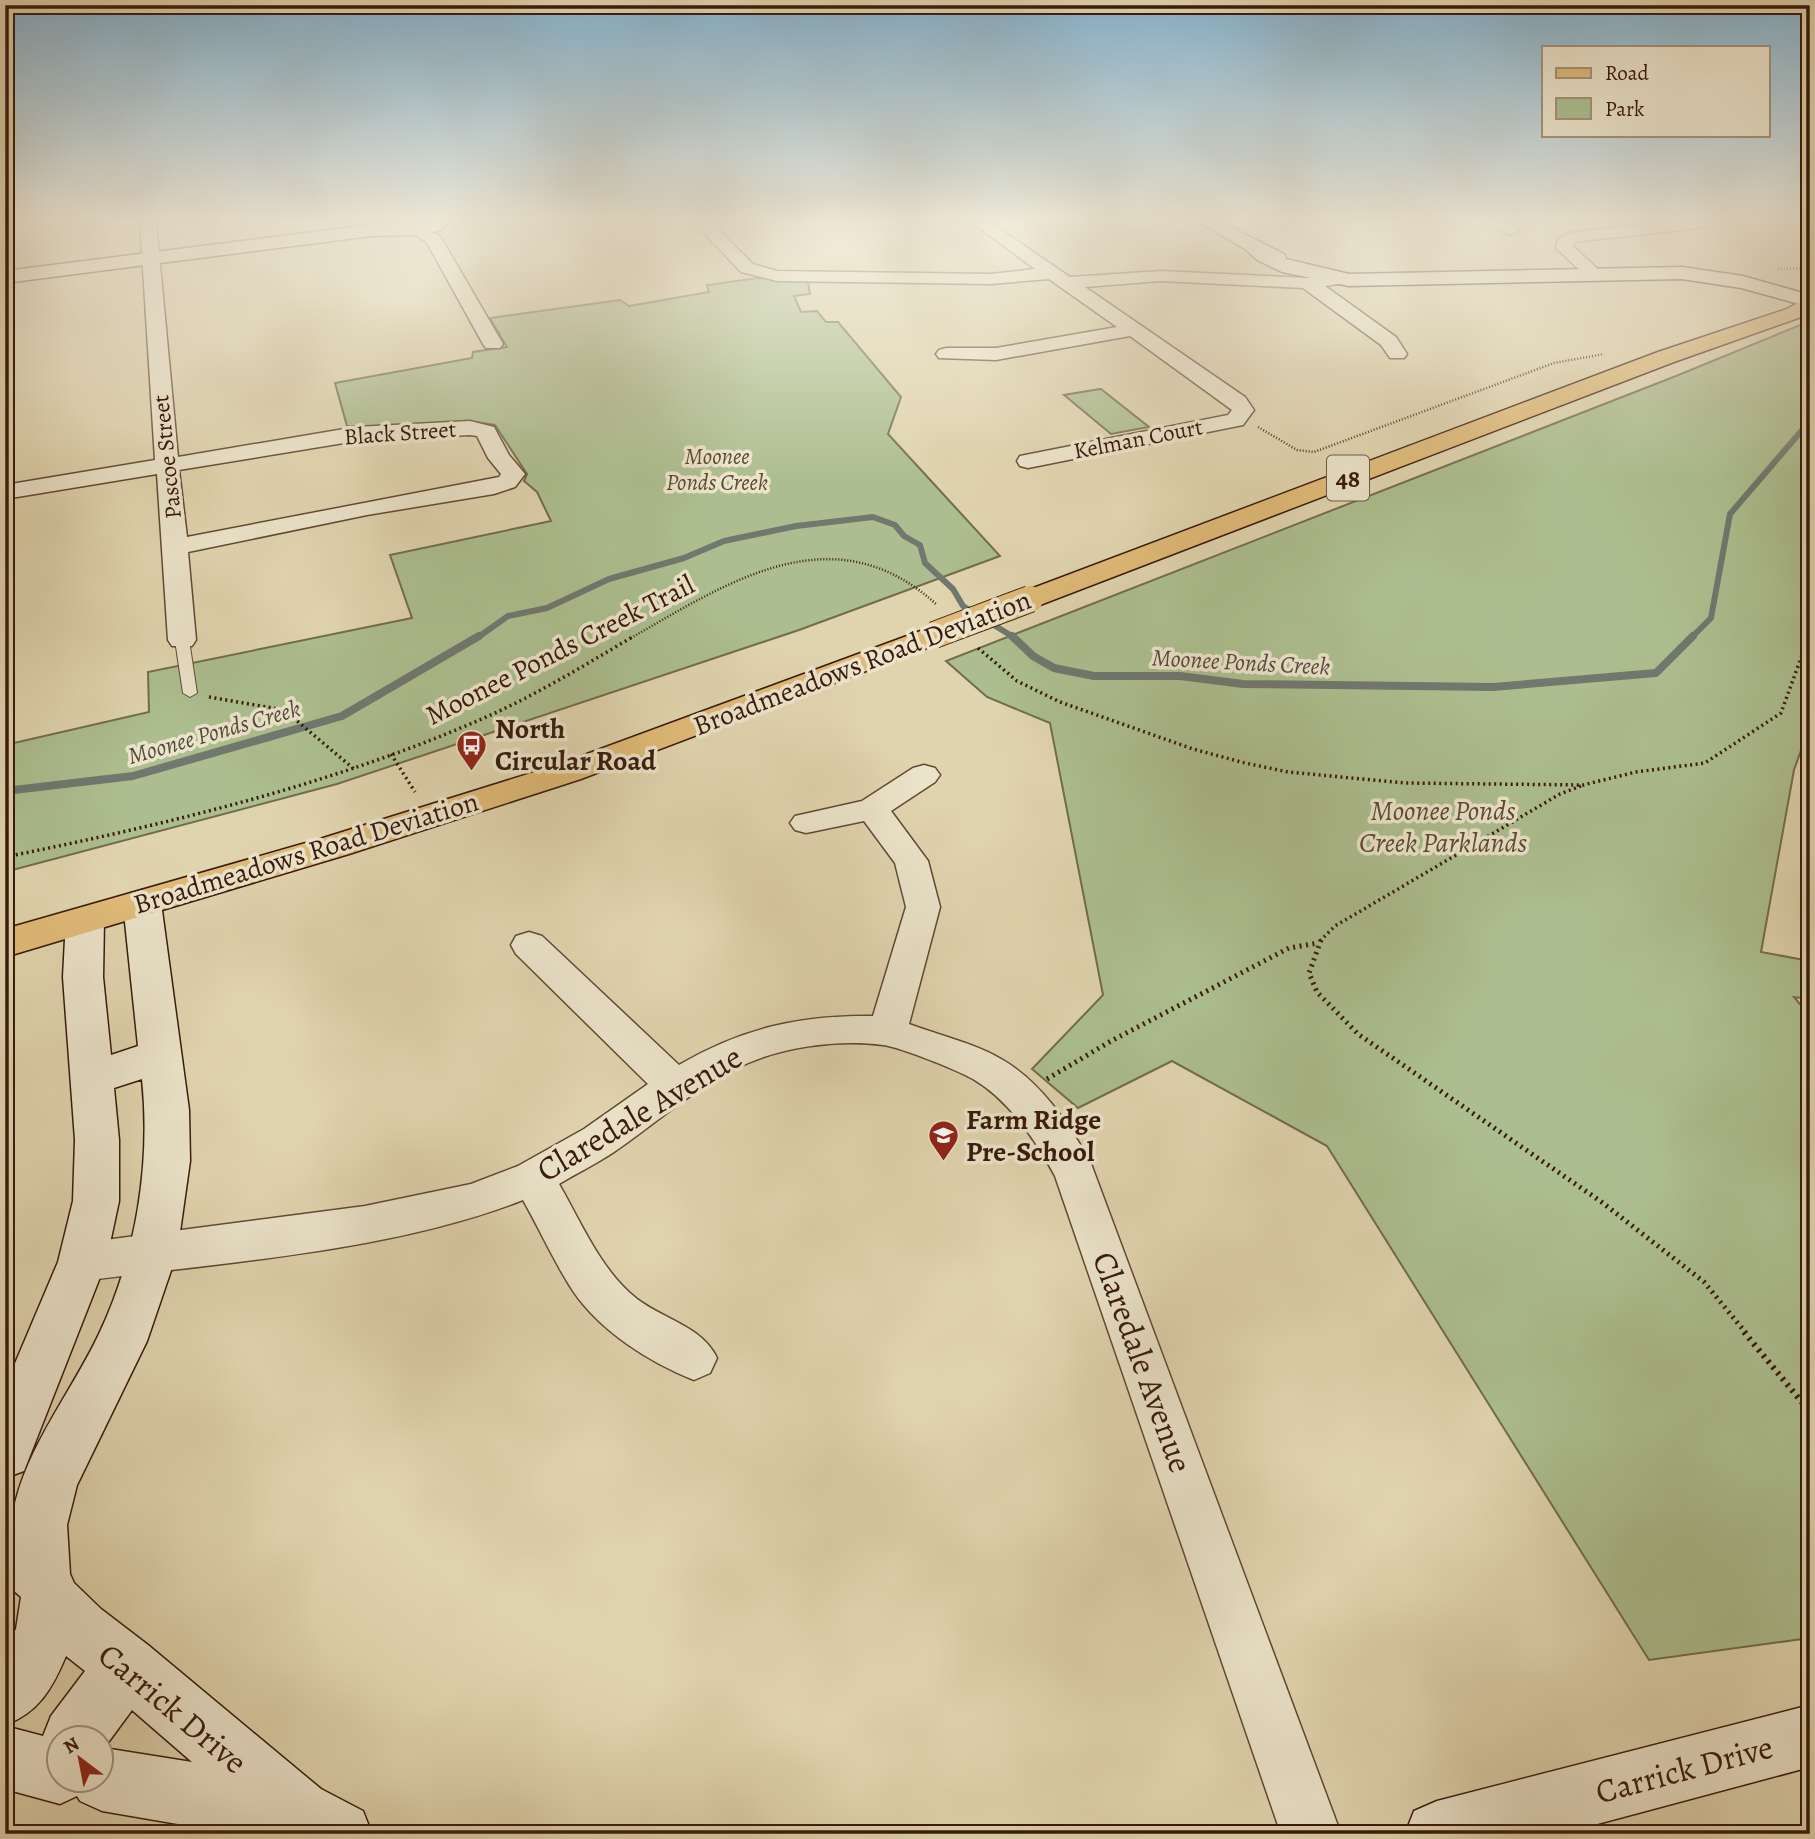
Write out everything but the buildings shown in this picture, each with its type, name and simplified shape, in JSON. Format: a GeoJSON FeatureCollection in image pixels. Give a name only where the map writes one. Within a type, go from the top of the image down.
{"type":"FeatureCollection","features":[{"type":"Feature","properties":{"kind":"main road","name":"Broadmeadows Road Deviation"},"geometry":{"type":"LineString","coordinates":[[5,943],[569,772],[1666,357],[1794,313],[1802,307]]}},
{"type":"Feature","properties":{"kind":"street","name":"Pascoe Street"},"geometry":{"type":"LineString","coordinates":[[153,307],[177,547],[183,640]]}},
{"type":"Feature","properties":{"kind":"street"},"geometry":{"type":"LineString","coordinates":[[476,307],[493,344]]}},
{"type":"Feature","properties":{"kind":"street"},"geometry":{"type":"LineString","coordinates":[[1100,307],[1237,401],[1247,417]]}},
{"type":"Feature","properties":{"kind":"street"},"geometry":{"type":"LineString","coordinates":[[1353,307],[1389,341],[1397,354]]}},
{"type":"Feature","properties":{"kind":"street"},"geometry":{"type":"LineString","coordinates":[[946,354],[1008,352],[1133,330]]}},
{"type":"Feature","properties":{"kind":"street","name":"Kelman Court"},"geometry":{"type":"LineString","coordinates":[[1028,461],[1247,417]]}},
{"type":"Feature","properties":{"kind":"street","name":"Black Street"},"geometry":{"type":"LineString","coordinates":[[5,492],[356,434],[470,428],[486,432],[499,458],[513,474],[507,482],[494,487],[346,512],[177,547]]}},
{"type":"Feature","properties":{"kind":"street"},"geometry":{"type":"LineString","coordinates":[[806,823],[872,810],[924,775]]}},
{"type":"Feature","properties":{"kind":"street"},"geometry":{"type":"LineString","coordinates":[[872,810],[911,861],[923,907],[888,1031]]}},
{"type":"Feature","properties":{"kind":"street"},"geometry":{"type":"LineString","coordinates":[[5,1695],[32,1662],[47,1631],[32,1576],[39,1525],[51,1479],[122,1341],[153,1253],[167,1161],[167,1110],[142,903]]}},
{"type":"Feature","properties":{"kind":"street"},"geometry":{"type":"LineString","coordinates":[[5,1452],[82,1262],[96,1201],[97,1140],[83,977],[85,919]]}},
{"type":"Feature","properties":{"kind":"street"},"geometry":{"type":"LineString","coordinates":[[528,945],[628,1043],[676,1085]]}},
{"type":"Feature","properties":{"kind":"street","name":"Claredale Avenue"},"geometry":{"type":"LineString","coordinates":[[82,1262],[365,1224],[473,1201],[533,1178],[598,1140],[676,1085],[724,1057],[775,1038],[841,1030],[888,1031],[987,1069],[1019,1095],[1053,1134],[1075,1173],[1311,1834]]}},
{"type":"Feature","properties":{"kind":"street"},"geometry":{"type":"LineString","coordinates":[[92,1079],[160,1055]]}},
{"type":"Feature","properties":{"kind":"street"},"geometry":{"type":"LineString","coordinates":[[533,1178],[589,1277],[620,1313],[694,1357]]}},
{"type":"Feature","properties":{"kind":"street","name":"Carrick Drive"},"geometry":{"type":"LineString","coordinates":[[32,1576],[80,1630],[318,1823]]}},
{"type":"Feature","properties":{"kind":"street"},"geometry":{"type":"LineString","coordinates":[[85,1724],[127,1666]]}},
{"type":"Feature","properties":{"kind":"street","name":"Carrick Drive"},"geometry":{"type":"LineString","coordinates":[[1437,1834],[1810,1735]]}},
{"type":"Feature","properties":{"kind":"street","name":"Carrick Drive"},"geometry":{"type":"LineString","coordinates":[[116,1776],[318,1823]]}},
{"type":"Feature","properties":{"kind":"lane","name":"Pascoe Street"},"geometry":{"type":"LineString","coordinates":[[183,640],[190,693]]}},
{"type":"Feature","properties":{"kind":"path"},"geometry":{"type":"LineString","coordinates":[[1247,417],[1297,450],[1314,452],[1554,363],[1606,354]]}},
{"type":"Feature","properties":{"kind":"path","name":"Moonee Ponds Creek Trail"},"geometry":{"type":"LineString","coordinates":[[5,857],[182,821],[309,785],[354,769],[487,716],[752,574],[807,560],[858,561],[890,569]]}},
{"type":"Feature","properties":{"kind":"path"},"geometry":{"type":"LineString","coordinates":[[1810,633],[1781,713],[1705,763],[1636,772],[1583,785],[1560,794],[1370,903],[1335,926],[1318,943],[1309,973],[1317,992],[1359,1034],[1603,1203],[1704,1282],[1810,1412]]}},
{"type":"Feature","properties":{"kind":"path"},"geometry":{"type":"LineString","coordinates":[[1004,672],[1060,702],[1161,738],[1193,749],[1288,772],[1405,783],[1583,785]]}},
{"type":"Feature","properties":{"kind":"path"},"geometry":{"type":"LineString","coordinates":[[190,693],[284,710],[347,760],[354,769]]}},
{"type":"Feature","properties":{"kind":"path"},"geometry":{"type":"LineString","coordinates":[[391,754],[415,792]]}},
{"type":"Feature","properties":{"kind":"path"},"geometry":{"type":"LineString","coordinates":[[1019,1095],[1111,1041],[1289,948],[1318,943]]}},
{"type":"Feature","properties":{"kind":"green space","name":"Moonee Ponds Creek"},"geometry":{"type":"Polygon","coordinates":[[[571,307],[799,307],[801,312],[817,311],[826,322],[838,322],[901,397],[888,434],[1000,556],[799,630],[337,784],[5,872],[5,745],[149,712],[148,672],[412,618],[390,555],[551,521],[537,492],[524,481],[527,474],[495,425],[475,422],[389,427],[347,426],[335,383],[472,358],[473,352],[507,347],[490,318],[571,307]]]}},
{"type":"Feature","properties":{"kind":"green space","name":"Moonee Ponds Creek Parklands"},"geometry":{"type":"Polygon","coordinates":[[[1810,321],[1810,725],[1794,770],[1761,952],[1810,961],[1810,999],[1794,997],[1810,1016],[1810,1638],[1649,1660],[1327,1146],[1172,1061],[1078,1108],[1032,1069],[1103,995],[1050,723],[987,697],[946,661],[1676,376],[1810,321]]]}},
{"type":"Feature","properties":{"kind":"green space"},"geometry":{"type":"Polygon","coordinates":[[[1101,389],[1149,427],[1111,434],[1064,395],[1101,389]]]}},
{"type":"Feature","properties":{"kind":"waterway","name":"Moonee Ponds Creek"},"geometry":{"type":"LineString","coordinates":[[1012,636],[1033,656],[1054,668],[1094,676],[1180,676],[1243,684],[1493,687],[1656,673],[1711,618],[1730,514],[1810,421]]}},
{"type":"Feature","properties":{"kind":"waterway","name":"Moonee Ponds Creek"},"geometry":{"type":"LineString","coordinates":[[477,638],[508,616],[547,608],[609,579],[684,558],[724,541],[796,526],[873,517],[895,525],[904,536],[920,545],[925,563],[953,589],[963,606],[1012,636]]}},
{"type":"Feature","properties":{"kind":"waterway","name":"Moonee Ponds Creek"},"geometry":{"type":"LineString","coordinates":[[5,791],[133,776],[342,716],[479,636]]}},
{"type":"Feature","properties":{"kind":"place","name":"North Circular Road"},"geometry":{"type":"Point","coordinates":[472,772]}},
{"type":"Feature","properties":{"kind":"place","name":"Farm Ridge Pre-School"},"geometry":{"type":"Point","coordinates":[943,1163]}}]}
